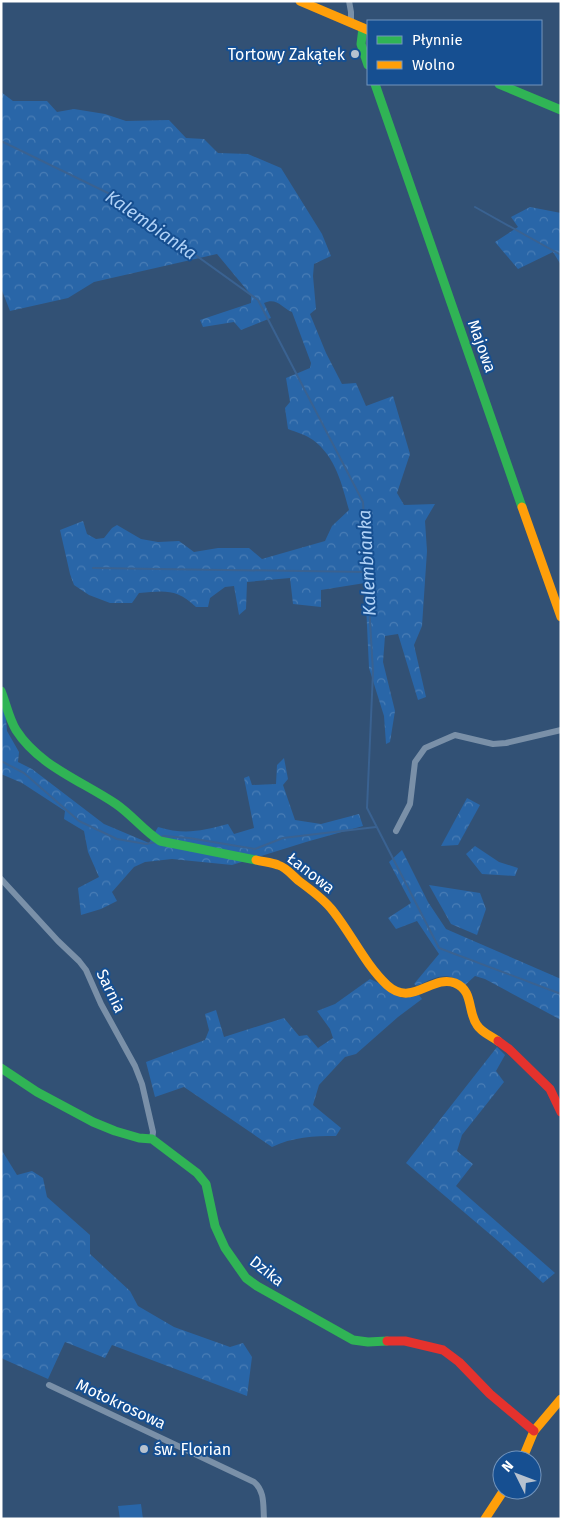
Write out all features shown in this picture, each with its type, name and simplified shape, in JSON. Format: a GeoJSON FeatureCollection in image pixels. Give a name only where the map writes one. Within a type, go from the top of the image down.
{"type":"FeatureCollection","features":[{"type":"Feature","properties":{"kind":"street"},"geometry":{"type":"LineString","coordinates":[[300,1],[366,29],[361,44],[367,62]]}},
{"type":"Feature","properties":{"kind":"street"},"geometry":{"type":"LineString","coordinates":[[349,1],[351,23]]}},
{"type":"Feature","properties":{"kind":"street","name":"Majowa"},"geometry":{"type":"LineString","coordinates":[[375,85],[561,617]]}},
{"type":"Feature","properties":{"kind":"street"},"geometry":{"type":"LineString","coordinates":[[501,85],[561,110]]}},
{"type":"Feature","properties":{"kind":"street","name":"Łanowa"},"geometry":{"type":"LineString","coordinates":[[1,691],[15,729],[31,749],[58,770],[118,805],[152,836],[160,841],[280,865],[324,901],[333,911],[372,967],[388,986],[402,993],[410,993],[446,982],[455,983],[467,992],[474,1020],[478,1027],[509,1049],[550,1089],[561,1112]]}},
{"type":"Feature","properties":{"kind":"street"},"geometry":{"type":"LineString","coordinates":[[396,831],[410,804],[415,762],[425,748],[455,735],[493,744],[506,743],[561,730]]}},
{"type":"Feature","properties":{"kind":"street","name":"Sarnia"},"geometry":{"type":"LineString","coordinates":[[1,879],[86,970],[101,1004],[136,1066],[153,1132],[152,1139]]}},
{"type":"Feature","properties":{"kind":"street","name":"Dzika"},"geometry":{"type":"LineString","coordinates":[[1,1068],[37,1092],[93,1122],[139,1138],[152,1139],[197,1173],[206,1184],[215,1226],[226,1248],[246,1278],[353,1340],[368,1342],[405,1341],[443,1350],[459,1362],[490,1394],[534,1431]]}},
{"type":"Feature","properties":{"kind":"street","name":"Motokrosowa"},"geometry":{"type":"LineString","coordinates":[[49,1385],[254,1482],[262,1491],[264,1519]]}},
{"type":"Feature","properties":{"kind":"street"},"geometry":{"type":"LineString","coordinates":[[526,1450],[534,1431],[561,1399]]}},
{"type":"Feature","properties":{"kind":"street"},"geometry":{"type":"LineString","coordinates":[[486,1519],[498,1500]]}},
{"type":"Feature","properties":{"kind":"green space"},"geometry":{"type":"Polygon","coordinates":[[[1,92],[13,101],[47,101],[57,112],[74,109],[105,114],[126,121],[169,120],[186,138],[204,139],[218,153],[248,154],[281,168],[322,234],[331,256],[314,264],[313,276],[316,309],[310,314],[326,353],[342,384],[356,383],[366,406],[393,396],[410,454],[397,493],[404,505],[435,504],[425,521],[427,551],[422,626],[414,645],[426,697],[418,700],[398,634],[385,636],[383,662],[395,711],[390,742],[386,744],[384,716],[369,668],[365,583],[321,590],[321,607],[293,604],[290,578],[247,582],[246,609],[239,615],[234,586],[225,587],[210,598],[208,607],[196,607],[182,597],[169,592],[139,593],[132,603],[110,603],[89,595],[74,585],[60,530],[83,521],[87,534],[96,539],[104,538],[117,525],[141,539],[158,542],[179,541],[194,552],[218,548],[249,548],[262,559],[325,541],[332,526],[349,510],[333,463],[321,447],[304,435],[288,429],[285,408],[290,402],[286,378],[310,368],[311,363],[292,312],[272,301],[264,303],[271,318],[241,330],[234,322],[203,327],[200,320],[251,303],[251,295],[217,254],[94,282],[68,298],[10,311],[1,288],[1,92]]]}},
{"type":"Feature","properties":{"kind":"green space"},"geometry":{"type":"Polygon","coordinates":[[[530,207],[561,213],[561,265],[553,252],[518,269],[495,242],[518,227],[511,217],[530,207]]]}},
{"type":"Feature","properties":{"kind":"green space"},"geometry":{"type":"Polygon","coordinates":[[[1,706],[5,707],[7,731],[19,752],[18,762],[32,769],[104,824],[149,843],[158,827],[177,831],[193,831],[228,824],[234,834],[254,828],[244,778],[249,776],[252,785],[276,784],[277,765],[284,758],[288,779],[283,785],[295,820],[321,824],[359,814],[363,826],[232,865],[172,859],[145,862],[134,867],[112,892],[117,901],[101,909],[81,915],[78,888],[99,877],[88,852],[84,831],[64,819],[65,811],[22,783],[1,774],[1,706]]]}},
{"type":"Feature","properties":{"kind":"green space"},"geometry":{"type":"Polygon","coordinates":[[[467,798],[480,805],[458,845],[441,846],[467,798]]]}},
{"type":"Feature","properties":{"kind":"green space"},"geometry":{"type":"Polygon","coordinates":[[[475,846],[499,862],[518,868],[515,876],[482,874],[466,854],[475,846]]]}},
{"type":"Feature","properties":{"kind":"green space"},"geometry":{"type":"Polygon","coordinates":[[[402,850],[428,902],[446,929],[561,979],[561,1020],[485,979],[475,976],[465,985],[458,980],[446,976],[441,976],[417,986],[414,984],[439,954],[417,921],[396,929],[388,918],[411,903],[389,862],[402,850]]]}},
{"type":"Feature","properties":{"kind":"green space"},"geometry":{"type":"Polygon","coordinates":[[[429,885],[480,893],[486,909],[477,935],[451,924],[429,885]]]}},
{"type":"Feature","properties":{"kind":"green space"},"geometry":{"type":"Polygon","coordinates":[[[370,979],[387,987],[402,998],[419,995],[422,999],[398,1017],[356,1054],[345,1057],[319,1085],[313,1105],[341,1128],[336,1136],[295,1139],[272,1147],[184,1087],[155,1097],[146,1062],[205,1040],[209,1030],[205,1014],[216,1010],[224,1037],[284,1018],[299,1036],[307,1035],[318,1048],[333,1038],[330,1029],[317,1011],[335,1004],[370,979]]]}},
{"type":"Feature","properties":{"kind":"green space"},"geometry":{"type":"Polygon","coordinates":[[[497,1047],[505,1055],[496,1071],[504,1082],[462,1135],[457,1151],[473,1164],[456,1186],[555,1273],[543,1283],[498,1241],[406,1163],[497,1047]]]}},
{"type":"Feature","properties":{"kind":"green space"},"geometry":{"type":"Polygon","coordinates":[[[1,1149],[17,1175],[32,1171],[43,1178],[47,1197],[90,1235],[90,1254],[130,1291],[138,1306],[174,1327],[230,1347],[243,1343],[252,1357],[247,1396],[112,1345],[105,1358],[65,1342],[48,1379],[1,1358],[1,1149]]]}},
{"type":"Feature","properties":{"kind":"green space"},"geometry":{"type":"Polygon","coordinates":[[[141,1504],[143,1519],[120,1519],[118,1506],[141,1504]]]}},
{"type":"Feature","properties":{"kind":"waterway","name":"Kalembianka"},"geometry":{"type":"LineString","coordinates":[[1,141],[112,195],[258,300],[363,502],[373,672],[367,808],[439,948],[561,994]]}},
{"type":"Feature","properties":{"kind":"waterway"},"geometry":{"type":"LineString","coordinates":[[475,207],[561,255]]}},
{"type":"Feature","properties":{"kind":"waterway"},"geometry":{"type":"LineString","coordinates":[[93,568],[367,572]]}},
{"type":"Feature","properties":{"kind":"waterway"},"geometry":{"type":"LineString","coordinates":[[1,761],[24,773],[79,821],[117,839],[146,844],[156,842]]}},
{"type":"Feature","properties":{"kind":"waterway"},"geometry":{"type":"LineString","coordinates":[[160,838],[163,836],[189,838],[255,849],[283,838],[376,827]]}},
{"type":"Feature","properties":{"kind":"traffic: fast"},"geometry":{"type":"LineString","coordinates":[[363,28],[361,44],[367,62]]}},
{"type":"Feature","properties":{"kind":"traffic: fast"},"geometry":{"type":"LineString","coordinates":[[375,85],[522,507]]}},
{"type":"Feature","properties":{"kind":"traffic: fast"},"geometry":{"type":"LineString","coordinates":[[501,85],[561,110]]}},
{"type":"Feature","properties":{"kind":"traffic: fast"},"geometry":{"type":"LineString","coordinates":[[1,691],[9,716],[16,730],[37,754],[62,772],[116,804],[160,841],[256,860]]}},
{"type":"Feature","properties":{"kind":"traffic: fast"},"geometry":{"type":"LineString","coordinates":[[1,1068],[37,1092],[93,1122],[139,1138],[152,1139],[197,1173],[206,1184],[215,1226],[225,1248],[246,1278],[257,1286],[353,1340],[368,1342],[387,1341]]}},
{"type":"Feature","properties":{"kind":"traffic: slow"},"geometry":{"type":"LineString","coordinates":[[300,1],[367,30]]}},
{"type":"Feature","properties":{"kind":"traffic: slow"},"geometry":{"type":"LineString","coordinates":[[522,507],[561,617]]}},
{"type":"Feature","properties":{"kind":"traffic: slow"},"geometry":{"type":"LineString","coordinates":[[256,860],[281,866],[326,903],[340,920],[365,959],[387,985],[396,991],[405,993],[447,981],[455,983],[468,996],[474,1020],[479,1027],[498,1041]]}},
{"type":"Feature","properties":{"kind":"traffic: slow"},"geometry":{"type":"LineString","coordinates":[[526,1450],[534,1431],[561,1399]]}},
{"type":"Feature","properties":{"kind":"traffic: slow"},"geometry":{"type":"LineString","coordinates":[[485,1519],[497,1500]]}},
{"type":"Feature","properties":{"kind":"traffic: jam"},"geometry":{"type":"LineString","coordinates":[[498,1041],[509,1049],[550,1089],[561,1112]]}},
{"type":"Feature","properties":{"kind":"traffic: jam"},"geometry":{"type":"LineString","coordinates":[[387,1341],[405,1341],[443,1350],[459,1362],[490,1394],[534,1431]]}},
{"type":"Feature","properties":{"kind":"place","name":"Tortowy Zakątek"},"geometry":{"type":"Point","coordinates":[355,54]}},
{"type":"Feature","properties":{"kind":"place","name":"św. Florian"},"geometry":{"type":"Point","coordinates":[144,1449]}}]}
